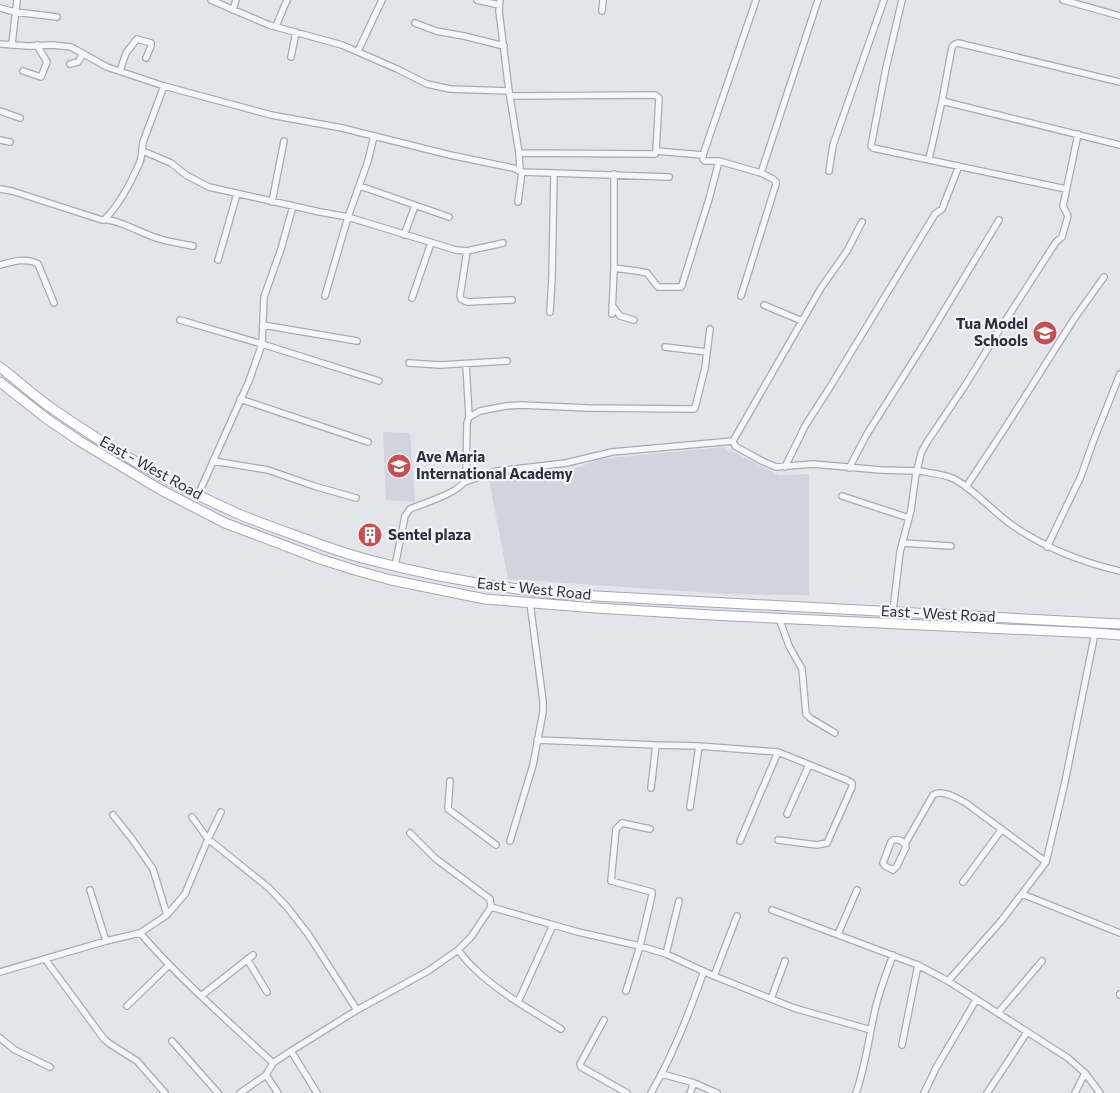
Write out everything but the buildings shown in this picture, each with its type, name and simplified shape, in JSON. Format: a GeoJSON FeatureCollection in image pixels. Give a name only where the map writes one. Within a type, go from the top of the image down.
{"type":"FeatureCollection","features":[{"type":"Feature","properties":{"kind":"main road","name":"East - West Road"},"geometry":{"type":"LineString","coordinates":[[0,367],[37,398],[116,450],[241,515],[364,559],[450,579],[559,594],[1120,624]]}},
{"type":"Feature","properties":{"kind":"main road","name":"East - West Road"},"geometry":{"type":"LineString","coordinates":[[0,382],[60,428],[161,490],[230,525],[320,559],[392,580],[485,599],[635,611],[1120,635]]}},
{"type":"Feature","properties":{"kind":"main road"},"geometry":{"type":"LineString","coordinates":[[32,407],[37,398]]}},
{"type":"Feature","properties":{"kind":"street"},"geometry":{"type":"LineString","coordinates":[[12,44],[17,0]]}},
{"type":"Feature","properties":{"kind":"street"},"geometry":{"type":"LineString","coordinates":[[211,0],[269,25],[358,51],[427,84],[439,87],[510,94],[658,96],[656,151]]}},
{"type":"Feature","properties":{"kind":"street"},"geometry":{"type":"LineString","coordinates":[[233,10],[236,0]]}},
{"type":"Feature","properties":{"kind":"street"},"geometry":{"type":"LineString","coordinates":[[276,26],[287,0]]}},
{"type":"Feature","properties":{"kind":"street"},"geometry":{"type":"LineString","coordinates":[[358,51],[382,0]]}},
{"type":"Feature","properties":{"kind":"street"},"geometry":{"type":"LineString","coordinates":[[477,0],[500,3],[521,171],[518,202]]}},
{"type":"Feature","properties":{"kind":"street"},"geometry":{"type":"LineString","coordinates":[[602,11],[603,0]]}},
{"type":"Feature","properties":{"kind":"street"},"geometry":{"type":"LineString","coordinates":[[740,296],[776,182],[761,173],[719,161],[705,161],[703,155],[756,0]]}},
{"type":"Feature","properties":{"kind":"street"},"geometry":{"type":"LineString","coordinates":[[761,173],[818,0]]}},
{"type":"Feature","properties":{"kind":"street"},"geometry":{"type":"LineString","coordinates":[[829,171],[833,145],[884,0]]}},
{"type":"Feature","properties":{"kind":"street"},"geometry":{"type":"LineString","coordinates":[[902,0],[886,68],[871,146],[873,148],[1066,189]]}},
{"type":"Feature","properties":{"kind":"street"},"geometry":{"type":"LineString","coordinates":[[1063,0],[1120,16]]}},
{"type":"Feature","properties":{"kind":"street"},"geometry":{"type":"LineString","coordinates":[[0,8],[15,12],[56,17]]}},
{"type":"Feature","properties":{"kind":"street"},"geometry":{"type":"LineString","coordinates":[[415,23],[436,31],[457,34],[504,46]]}},
{"type":"Feature","properties":{"kind":"street"},"geometry":{"type":"LineString","coordinates":[[291,56],[296,32]]}},
{"type":"Feature","properties":{"kind":"street"},"geometry":{"type":"LineString","coordinates":[[120,71],[126,53],[137,38],[151,43],[146,58]]}},
{"type":"Feature","properties":{"kind":"street"},"geometry":{"type":"LineString","coordinates":[[928,160],[952,47],[955,44],[958,43],[1120,82]]}},
{"type":"Feature","properties":{"kind":"street"},"geometry":{"type":"LineString","coordinates":[[0,44],[71,47],[108,67],[164,86],[271,115],[342,128],[521,171],[554,174],[614,174],[669,177]]}},
{"type":"Feature","properties":{"kind":"street"},"geometry":{"type":"LineString","coordinates":[[23,70],[42,77],[46,62],[37,45]]}},
{"type":"Feature","properties":{"kind":"street"},"geometry":{"type":"LineString","coordinates":[[70,64],[78,62],[83,54]]}},
{"type":"Feature","properties":{"kind":"street"},"geometry":{"type":"LineString","coordinates":[[105,220],[126,190],[140,162],[143,142],[164,86]]}},
{"type":"Feature","properties":{"kind":"street"},"geometry":{"type":"LineString","coordinates":[[942,101],[1120,145]]}},
{"type":"Feature","properties":{"kind":"street"},"geometry":{"type":"LineString","coordinates":[[0,111],[20,118]]}},
{"type":"Feature","properties":{"kind":"street"},"geometry":{"type":"LineString","coordinates":[[893,611],[900,552],[909,518],[921,453],[1056,242],[1062,237],[1068,216],[1063,206],[1078,134]]}},
{"type":"Feature","properties":{"kind":"street"},"geometry":{"type":"LineString","coordinates":[[325,296],[348,217],[368,161],[374,136]]}},
{"type":"Feature","properties":{"kind":"street"},"geometry":{"type":"LineString","coordinates":[[0,140],[10,142]]}},
{"type":"Feature","properties":{"kind":"street"},"geometry":{"type":"LineString","coordinates":[[272,202],[284,141]]}},
{"type":"Feature","properties":{"kind":"street"},"geometry":{"type":"LineString","coordinates":[[143,151],[171,163],[186,175],[209,187],[348,217],[456,250],[467,251],[503,244]]}},
{"type":"Feature","properties":{"kind":"street"},"geometry":{"type":"LineString","coordinates":[[519,153],[655,154],[656,151],[703,155]]}},
{"type":"Feature","properties":{"kind":"street"},"geometry":{"type":"LineString","coordinates":[[614,268],[647,273],[658,286],[681,287],[719,161]]}},
{"type":"Feature","properties":{"kind":"street"},"geometry":{"type":"LineString","coordinates":[[785,467],[804,426],[830,387],[934,214],[942,209],[959,166]]}},
{"type":"Feature","properties":{"kind":"street"},"geometry":{"type":"LineString","coordinates":[[550,312],[554,174]]}},
{"type":"Feature","properties":{"kind":"street"},"geometry":{"type":"LineString","coordinates":[[612,314],[614,174]]}},
{"type":"Feature","properties":{"kind":"street"},"geometry":{"type":"LineString","coordinates":[[360,186],[448,217]]}},
{"type":"Feature","properties":{"kind":"street"},"geometry":{"type":"LineString","coordinates":[[0,189],[105,220],[154,238],[193,246]]}},
{"type":"Feature","properties":{"kind":"street"},"geometry":{"type":"LineString","coordinates":[[218,260],[237,194]]}},
{"type":"Feature","properties":{"kind":"street"},"geometry":{"type":"LineString","coordinates":[[198,494],[249,381],[262,344],[264,298],[293,206]]}},
{"type":"Feature","properties":{"kind":"street"},"geometry":{"type":"LineString","coordinates":[[404,235],[415,206]]}},
{"type":"Feature","properties":{"kind":"street"},"geometry":{"type":"LineString","coordinates":[[849,468],[867,434],[999,220]]}},
{"type":"Feature","properties":{"kind":"street"},"geometry":{"type":"LineString","coordinates":[[862,222],[847,251],[821,288],[802,321],[734,441],[735,446],[776,467],[813,464],[849,468],[917,471],[945,476],[966,487],[1012,525],[1047,546],[1083,561],[1120,571]]}},
{"type":"Feature","properties":{"kind":"street"},"geometry":{"type":"LineString","coordinates":[[412,298],[431,243]]}},
{"type":"Feature","properties":{"kind":"street"},"geometry":{"type":"LineString","coordinates":[[467,251],[461,299],[467,302],[512,300]]}},
{"type":"Feature","properties":{"kind":"street"},"geometry":{"type":"LineString","coordinates":[[0,265],[17,260],[29,260],[38,264],[54,303]]}},
{"type":"Feature","properties":{"kind":"street"},"geometry":{"type":"LineString","coordinates":[[966,487],[1074,319],[1104,277]]}},
{"type":"Feature","properties":{"kind":"street"},"geometry":{"type":"LineString","coordinates":[[612,305],[620,316],[634,320]]}},
{"type":"Feature","properties":{"kind":"street"},"geometry":{"type":"LineString","coordinates":[[764,305],[802,321]]}},
{"type":"Feature","properties":{"kind":"street"},"geometry":{"type":"LineString","coordinates":[[180,320],[379,381]]}},
{"type":"Feature","properties":{"kind":"street"},"geometry":{"type":"LineString","coordinates":[[263,325],[357,341]]}},
{"type":"Feature","properties":{"kind":"street"},"geometry":{"type":"LineString","coordinates":[[469,417],[480,411],[521,405],[694,409],[705,368],[710,329]]}},
{"type":"Feature","properties":{"kind":"street"},"geometry":{"type":"LineString","coordinates":[[665,347],[707,352]]}},
{"type":"Feature","properties":{"kind":"street"},"geometry":{"type":"LineString","coordinates":[[409,364],[440,365],[507,361]]}},
{"type":"Feature","properties":{"kind":"street"},"geometry":{"type":"LineString","coordinates":[[465,482],[467,476],[467,423],[469,417],[466,364]]}},
{"type":"Feature","properties":{"kind":"street"},"geometry":{"type":"LineString","coordinates":[[1047,546],[1081,476],[1120,374]]}},
{"type":"Feature","properties":{"kind":"street"},"geometry":{"type":"LineString","coordinates":[[240,399],[368,442]]}},
{"type":"Feature","properties":{"kind":"street"},"geometry":{"type":"LineString","coordinates":[[395,566],[407,512],[410,509],[457,490],[465,482],[490,473],[566,463],[612,452],[734,441]]}},
{"type":"Feature","properties":{"kind":"street"},"geometry":{"type":"LineString","coordinates":[[212,461],[268,470],[356,498]]}},
{"type":"Feature","properties":{"kind":"street"},"geometry":{"type":"LineString","coordinates":[[842,496],[909,518]]}},
{"type":"Feature","properties":{"kind":"street"},"geometry":{"type":"LineString","coordinates":[[902,543],[951,546]]}},
{"type":"Feature","properties":{"kind":"street"},"geometry":{"type":"LineString","coordinates":[[510,841],[533,765],[543,712],[530,603]]}},
{"type":"Feature","properties":{"kind":"street"},"geometry":{"type":"LineString","coordinates":[[779,618],[789,646],[802,669],[806,714],[835,733]]}},
{"type":"Feature","properties":{"kind":"street"},"geometry":{"type":"LineString","coordinates":[[948,980],[996,926],[1046,862],[1095,633]]}},
{"type":"Feature","properties":{"kind":"street"},"geometry":{"type":"LineString","coordinates":[[537,740],[699,746],[778,752],[852,783],[852,787],[827,842],[817,845],[778,840]]}},
{"type":"Feature","properties":{"kind":"street"},"geometry":{"type":"LineString","coordinates":[[651,788],[656,745]]}},
{"type":"Feature","properties":{"kind":"street"},"geometry":{"type":"LineString","coordinates":[[690,807],[699,746]]}},
{"type":"Feature","properties":{"kind":"street"},"geometry":{"type":"LineString","coordinates":[[740,841],[778,752]]}},
{"type":"Feature","properties":{"kind":"street"},"geometry":{"type":"LineString","coordinates":[[787,814],[809,765]]}},
{"type":"Feature","properties":{"kind":"street"},"geometry":{"type":"LineString","coordinates":[[450,781],[448,809],[496,845]]}},
{"type":"Feature","properties":{"kind":"street"},"geometry":{"type":"LineString","coordinates":[[905,844],[893,840],[883,865],[893,870],[895,869],[906,846],[905,844],[933,795],[940,792],[966,802],[1046,862]]}},
{"type":"Feature","properties":{"kind":"street"},"geometry":{"type":"LineString","coordinates":[[0,972],[140,933],[167,915],[185,894],[221,812]]}},
{"type":"Feature","properties":{"kind":"street"},"geometry":{"type":"LineString","coordinates":[[113,815],[153,869],[167,915]]}},
{"type":"Feature","properties":{"kind":"street"},"geometry":{"type":"LineString","coordinates":[[192,817],[208,839],[269,888],[287,906],[308,934],[357,1010]]}},
{"type":"Feature","properties":{"kind":"street"},"geometry":{"type":"LineString","coordinates":[[626,991],[640,946],[652,892],[611,881],[616,829],[622,823],[650,829]]}},
{"type":"Feature","properties":{"kind":"street"},"geometry":{"type":"LineString","coordinates":[[963,882],[1002,829]]}},
{"type":"Feature","properties":{"kind":"street"},"geometry":{"type":"LineString","coordinates":[[240,1093],[266,1075],[273,1063],[291,1051],[357,1010],[428,971],[458,950],[471,937],[491,907],[491,900],[488,896],[436,859],[410,833]]}},
{"type":"Feature","properties":{"kind":"street"},"geometry":{"type":"LineString","coordinates":[[90,890],[106,941]]}},
{"type":"Feature","properties":{"kind":"street"},"geometry":{"type":"LineString","coordinates":[[838,934],[857,890]]}},
{"type":"Feature","properties":{"kind":"street"},"geometry":{"type":"LineString","coordinates":[[1022,894],[1120,934]]}},
{"type":"Feature","properties":{"kind":"street"},"geometry":{"type":"LineString","coordinates":[[666,954],[679,901]]}},
{"type":"Feature","properties":{"kind":"street"},"geometry":{"type":"LineString","coordinates":[[491,907],[578,932],[666,954],[770,999],[817,1016],[871,1030]]}},
{"type":"Feature","properties":{"kind":"street"},"geometry":{"type":"LineString","coordinates":[[772,910],[893,955],[948,980],[976,1000],[1068,1058],[1085,1073],[1100,1093]]}},
{"type":"Feature","properties":{"kind":"street"},"geometry":{"type":"LineString","coordinates":[[714,976],[736,916]]}},
{"type":"Feature","properties":{"kind":"street"},"geometry":{"type":"LineString","coordinates":[[518,1002],[553,925]]}},
{"type":"Feature","properties":{"kind":"street"},"geometry":{"type":"LineString","coordinates":[[140,933],[156,952],[201,996],[273,1063]]}},
{"type":"Feature","properties":{"kind":"street"},"geometry":{"type":"LineString","coordinates":[[458,950],[474,969],[518,1002],[561,1029]]}},
{"type":"Feature","properties":{"kind":"street"},"geometry":{"type":"LineString","coordinates":[[201,996],[253,955]]}},
{"type":"Feature","properties":{"kind":"street"},"geometry":{"type":"LineString","coordinates":[[856,1093],[861,1080],[882,984],[893,955]]}},
{"type":"Feature","properties":{"kind":"street"},"geometry":{"type":"LineString","coordinates":[[44,959],[104,1039],[137,1060],[165,1093]]}},
{"type":"Feature","properties":{"kind":"street"},"geometry":{"type":"LineString","coordinates":[[247,959],[268,992]]}},
{"type":"Feature","properties":{"kind":"street"},"geometry":{"type":"LineString","coordinates":[[770,999],[786,961]]}},
{"type":"Feature","properties":{"kind":"street"},"geometry":{"type":"LineString","coordinates":[[998,1014],[1042,961]]}},
{"type":"Feature","properties":{"kind":"street"},"geometry":{"type":"LineString","coordinates":[[127,1006],[170,965]]}},
{"type":"Feature","properties":{"kind":"street"},"geometry":{"type":"LineString","coordinates":[[902,1045],[918,965]]}},
{"type":"Feature","properties":{"kind":"street"},"geometry":{"type":"LineString","coordinates":[[651,1093],[662,1074],[685,1023],[704,970]]}},
{"type":"Feature","properties":{"kind":"street"},"geometry":{"type":"LineString","coordinates":[[924,1093],[934,1072],[976,1000]]}},
{"type":"Feature","properties":{"kind":"street"},"geometry":{"type":"LineString","coordinates":[[604,1020],[580,1066],[627,1093]]}},
{"type":"Feature","properties":{"kind":"street"},"geometry":{"type":"LineString","coordinates":[[987,1093],[1027,1032]]}},
{"type":"Feature","properties":{"kind":"street"},"geometry":{"type":"LineString","coordinates":[[0,1038],[15,1050],[50,1067]]}},
{"type":"Feature","properties":{"kind":"street"},"geometry":{"type":"LineString","coordinates":[[172,1041],[218,1093]]}},
{"type":"Feature","properties":{"kind":"street"},"geometry":{"type":"LineString","coordinates":[[291,1051],[316,1093]]}},
{"type":"Feature","properties":{"kind":"street"},"geometry":{"type":"LineString","coordinates":[[1075,1093],[1085,1073]]}},
{"type":"Feature","properties":{"kind":"street"},"geometry":{"type":"LineString","coordinates":[[662,1074],[694,1083],[717,1093]]}},
{"type":"Feature","properties":{"kind":"street"},"geometry":{"type":"LineString","coordinates":[[266,1075],[278,1093]]}},
{"type":"Feature","properties":{"kind":"street"},"geometry":{"type":"LineString","coordinates":[[690,1093],[694,1083]]}},
{"type":"Feature","properties":{"kind":"shaded area","name":"Ave Maria International Academy"},"geometry":{"type":"Polygon","coordinates":[[[383,432],[410,433],[415,502],[386,500],[383,432]]]}},
{"type":"Feature","properties":{"kind":"shaded area"},"geometry":{"type":"Polygon","coordinates":[[[723,447],[779,475],[809,474],[809,595],[727,594],[508,579],[489,479],[522,473],[560,474],[600,459],[723,447]]]}},
{"type":"Feature","properties":{"kind":"place","name":"Tua Model Schools"},"geometry":{"type":"Point","coordinates":[1045,333]}},
{"type":"Feature","properties":{"kind":"place","name":"Ave Maria International Academy"},"geometry":{"type":"Point","coordinates":[399,466]}},
{"type":"Feature","properties":{"kind":"place","name":"Sentel plaza"},"geometry":{"type":"Point","coordinates":[370,535]}}]}
